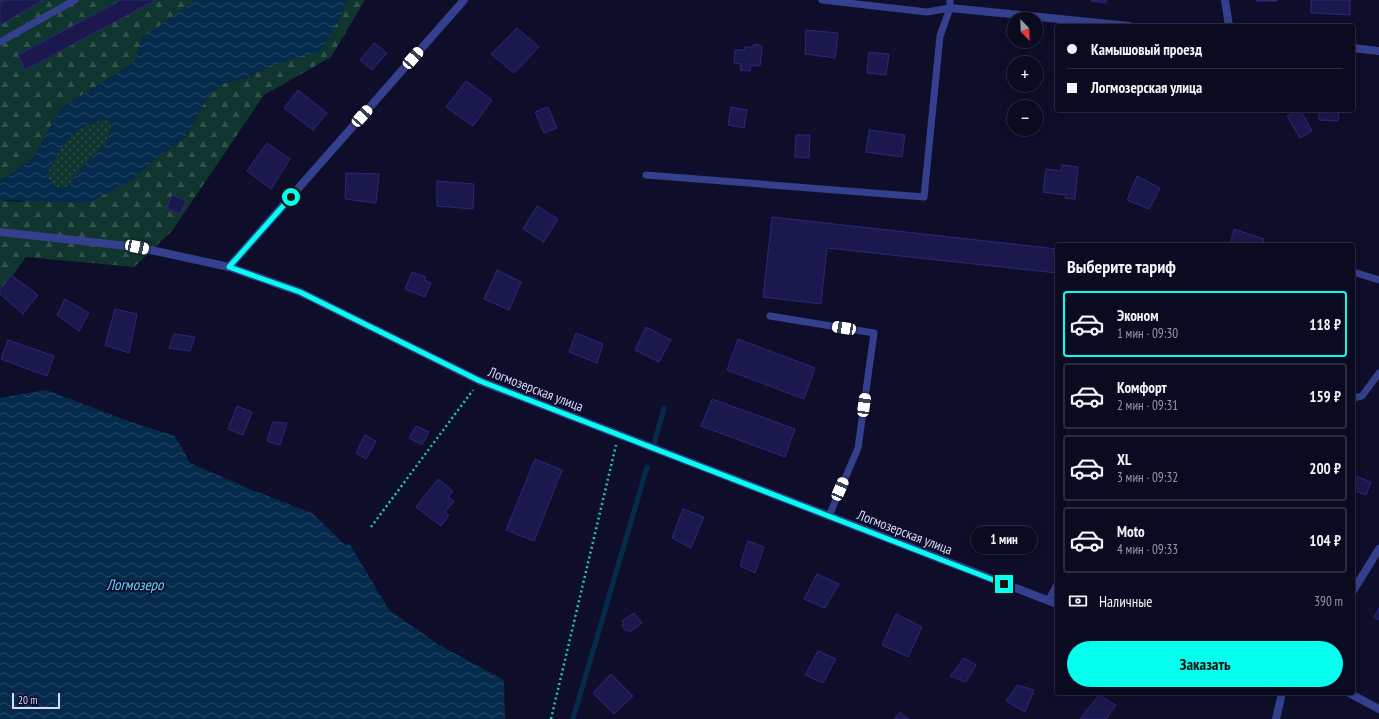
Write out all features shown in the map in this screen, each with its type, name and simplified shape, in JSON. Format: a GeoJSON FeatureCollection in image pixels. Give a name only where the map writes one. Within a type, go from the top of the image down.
{"type":"FeatureCollection","features":[{"type":"Feature","properties":{"kind":"street"},"geometry":{"type":"LineString","coordinates":[[229,267],[464,0]]}},
{"type":"Feature","properties":{"kind":"street"},"geometry":{"type":"LineString","coordinates":[[1225,0],[1229,24]]}},
{"type":"Feature","properties":{"kind":"street"},"geometry":{"type":"LineString","coordinates":[[950,4],[1113,24]]}},
{"type":"Feature","properties":{"kind":"street"},"geometry":{"type":"LineString","coordinates":[[1355,48],[1379,51]]}},
{"type":"Feature","properties":{"kind":"street","name":"Логмозерская улица"},"geometry":{"type":"LineString","coordinates":[[0,232],[137,247],[229,267],[300,292],[480,381],[1055,603]]}},
{"type":"Feature","properties":{"kind":"street"},"geometry":{"type":"LineString","coordinates":[[1355,588],[1379,549]]}},
{"type":"Feature","properties":{"kind":"street"},"geometry":{"type":"LineString","coordinates":[[1276,719],[1282,695]]}},
{"type":"Feature","properties":{"kind":"street"},"geometry":{"type":"LineString","coordinates":[[1353,695],[1379,709]]}},
{"type":"Feature","properties":{"kind":"lane"},"geometry":{"type":"LineString","coordinates":[[0,42],[75,0]]}},
{"type":"Feature","properties":{"kind":"lane"},"geometry":{"type":"LineString","coordinates":[[822,0],[927,12],[950,4]]}},
{"type":"Feature","properties":{"kind":"lane"},"geometry":{"type":"LineString","coordinates":[[646,175],[924,197],[940,36],[950,4]]}},
{"type":"Feature","properties":{"kind":"lane"},"geometry":{"type":"LineString","coordinates":[[1355,273],[1379,280]]}},
{"type":"Feature","properties":{"kind":"lane"},"geometry":{"type":"LineString","coordinates":[[770,316],[874,333],[858,448],[829,516]]}},
{"type":"Feature","properties":{"kind":"lane"},"geometry":{"type":"LineString","coordinates":[[1355,398],[1362,396],[1379,374]]}},
{"type":"Feature","properties":{"kind":"lane"},"geometry":{"type":"LineString","coordinates":[[1048,601],[1055,589]]}},
{"type":"Feature","properties":{"kind":"path"},"geometry":{"type":"LineString","coordinates":[[371,527],[480,381]]}},
{"type":"Feature","properties":{"kind":"path"},"geometry":{"type":"LineString","coordinates":[[551,719],[618,435]]}},
{"type":"Feature","properties":{"kind":"green space"},"geometry":{"type":"Polygon","coordinates":[[[0,0],[196,0],[143,37],[134,63],[61,108],[34,157],[9,176],[0,180],[0,0]]]}},
{"type":"Feature","properties":{"kind":"green space"},"geometry":{"type":"Polygon","coordinates":[[[347,0],[365,0],[331,57],[264,95],[172,231],[134,267],[26,257],[0,293],[0,200],[19,202],[131,181],[156,158],[186,136],[208,96],[224,83],[246,78],[270,66],[341,16],[347,0]]]}},
{"type":"Feature","properties":{"kind":"green space"},"geometry":{"type":"Polygon","coordinates":[[[107,119],[112,125],[107,142],[86,163],[67,187],[59,188],[54,186],[50,182],[47,174],[57,154],[66,141],[83,127],[107,119]]]}},
{"type":"Feature","properties":{"kind":"water"},"geometry":{"type":"Polygon","coordinates":[[[196,0],[347,0],[341,16],[320,51],[270,66],[246,78],[224,83],[208,96],[186,136],[156,158],[131,181],[88,203],[0,200],[0,180],[9,176],[34,157],[61,108],[134,63],[143,37],[196,0]],[[107,119],[92,123],[72,135],[66,141],[53,161],[47,174],[50,182],[59,188],[67,187],[86,163],[107,142],[112,125],[107,119]]]}},
{"type":"Feature","properties":{"kind":"water","name":"Логмозеро"},"geometry":{"type":"Polygon","coordinates":[[[46,390],[128,421],[175,436],[190,463],[252,490],[312,513],[345,545],[349,543],[389,610],[439,645],[504,680],[505,719],[0,719],[0,398],[46,390]]]}},
{"type":"Feature","properties":{"kind":"building"},"geometry":{"type":"Polygon","coordinates":[[[4,0],[43,0],[0,25],[0,3],[4,0]]]}},
{"type":"Feature","properties":{"kind":"building"},"geometry":{"type":"Polygon","coordinates":[[[121,0],[156,0],[25,70],[18,55],[121,0]]]}},
{"type":"Feature","properties":{"kind":"building"},"geometry":{"type":"Polygon","coordinates":[[[1106,0],[1106,3],[1091,1],[1106,0]]]}},
{"type":"Feature","properties":{"kind":"building"},"geometry":{"type":"Polygon","coordinates":[[[1277,0],[1277,1],[1257,1],[1277,0]]]}},
{"type":"Feature","properties":{"kind":"building"},"geometry":{"type":"Polygon","coordinates":[[[1311,0],[1350,0],[1350,15],[1311,13],[1311,0]]]}},
{"type":"Feature","properties":{"kind":"building"},"geometry":{"type":"Polygon","coordinates":[[[517,28],[539,47],[514,73],[491,54],[517,28]]]}},
{"type":"Feature","properties":{"kind":"building"},"geometry":{"type":"Polygon","coordinates":[[[806,30],[838,33],[835,58],[805,54],[806,30]]]}},
{"type":"Feature","properties":{"kind":"building"},"geometry":{"type":"Polygon","coordinates":[[[374,43],[387,53],[372,70],[360,60],[374,43]]]}},
{"type":"Feature","properties":{"kind":"building"},"geometry":{"type":"Polygon","coordinates":[[[754,44],[760,45],[762,48],[760,66],[751,65],[750,71],[740,70],[741,64],[734,63],[735,50],[744,50],[745,47],[753,47],[754,44]]]}},
{"type":"Feature","properties":{"kind":"building"},"geometry":{"type":"Polygon","coordinates":[[[869,52],[889,54],[886,75],[867,73],[869,52]]]}},
{"type":"Feature","properties":{"kind":"building"},"geometry":{"type":"Polygon","coordinates":[[[466,81],[492,100],[473,126],[446,107],[466,81]]]}},
{"type":"Feature","properties":{"kind":"building"},"geometry":{"type":"Polygon","coordinates":[[[298,90],[327,113],[313,130],[284,108],[298,90]]]}},
{"type":"Feature","properties":{"kind":"building"},"geometry":{"type":"Polygon","coordinates":[[[548,107],[557,128],[544,133],[535,112],[548,107]]]}},
{"type":"Feature","properties":{"kind":"building"},"geometry":{"type":"Polygon","coordinates":[[[731,107],[747,110],[744,128],[728,125],[731,107]]]}},
{"type":"Feature","properties":{"kind":"building"},"geometry":{"type":"Polygon","coordinates":[[[1294,112],[1301,112],[1312,131],[1300,138],[1287,116],[1294,112]]]}},
{"type":"Feature","properties":{"kind":"building"},"geometry":{"type":"Polygon","coordinates":[[[1319,112],[1339,112],[1338,121],[1319,120],[1319,112]]]}},
{"type":"Feature","properties":{"kind":"building"},"geometry":{"type":"Polygon","coordinates":[[[869,130],[905,135],[902,157],[866,152],[869,130]]]}},
{"type":"Feature","properties":{"kind":"building"},"geometry":{"type":"Polygon","coordinates":[[[796,135],[810,135],[809,158],[795,157],[796,135]]]}},
{"type":"Feature","properties":{"kind":"building"},"geometry":{"type":"Polygon","coordinates":[[[267,143],[290,159],[271,189],[247,171],[267,143]]]}},
{"type":"Feature","properties":{"kind":"building"},"geometry":{"type":"Polygon","coordinates":[[[1062,165],[1078,167],[1075,199],[1065,198],[1066,195],[1043,192],[1046,169],[1061,171],[1062,165]]]}},
{"type":"Feature","properties":{"kind":"building"},"geometry":{"type":"Polygon","coordinates":[[[346,173],[379,174],[376,203],[345,199],[346,173]]]}},
{"type":"Feature","properties":{"kind":"building"},"geometry":{"type":"Polygon","coordinates":[[[1137,176],[1160,188],[1149,209],[1127,200],[1137,176]]]}},
{"type":"Feature","properties":{"kind":"building"},"geometry":{"type":"Polygon","coordinates":[[[437,181],[474,184],[473,209],[437,206],[437,181]]]}},
{"type":"Feature","properties":{"kind":"building"},"geometry":{"type":"Polygon","coordinates":[[[172,195],[186,201],[180,214],[167,208],[172,195]]]}},
{"type":"Feature","properties":{"kind":"building"},"geometry":{"type":"Polygon","coordinates":[[[537,206],[558,219],[544,242],[523,229],[537,206]]]}},
{"type":"Feature","properties":{"kind":"building"},"geometry":{"type":"Polygon","coordinates":[[[772,217],[1055,249],[1055,273],[827,248],[821,304],[763,297],[772,217]]]}},
{"type":"Feature","properties":{"kind":"building"},"geometry":{"type":"Polygon","coordinates":[[[1234,229],[1264,239],[1263,243],[1230,243],[1234,229]]]}},
{"type":"Feature","properties":{"kind":"building"},"geometry":{"type":"Polygon","coordinates":[[[497,270],[521,282],[509,310],[484,299],[497,270]]]}},
{"type":"Feature","properties":{"kind":"building"},"geometry":{"type":"Polygon","coordinates":[[[412,272],[426,277],[424,280],[431,283],[425,297],[405,289],[412,272]]]}},
{"type":"Feature","properties":{"kind":"building"},"geometry":{"type":"Polygon","coordinates":[[[11,275],[38,295],[23,314],[0,294],[0,290],[11,275]]]}},
{"type":"Feature","properties":{"kind":"building"},"geometry":{"type":"Polygon","coordinates":[[[65,299],[89,313],[79,331],[57,315],[65,299]]]}},
{"type":"Feature","properties":{"kind":"building"},"geometry":{"type":"Polygon","coordinates":[[[115,309],[137,314],[129,353],[105,345],[115,309]]]}},
{"type":"Feature","properties":{"kind":"building"},"geometry":{"type":"Polygon","coordinates":[[[646,327],[671,340],[659,362],[635,350],[646,327]]]}},
{"type":"Feature","properties":{"kind":"building"},"geometry":{"type":"Polygon","coordinates":[[[576,333],[603,344],[597,363],[569,352],[576,333]]]}},
{"type":"Feature","properties":{"kind":"building"},"geometry":{"type":"Polygon","coordinates":[[[174,334],[195,337],[190,351],[169,348],[174,334]]]}},
{"type":"Feature","properties":{"kind":"building"},"geometry":{"type":"Polygon","coordinates":[[[738,339],[815,368],[804,399],[727,370],[738,339]]]}},
{"type":"Feature","properties":{"kind":"building"},"geometry":{"type":"Polygon","coordinates":[[[8,340],[54,356],[47,376],[1,359],[8,340]]]}},
{"type":"Feature","properties":{"kind":"building"},"geometry":{"type":"Polygon","coordinates":[[[712,399],[795,429],[785,457],[701,426],[712,399]]]}},
{"type":"Feature","properties":{"kind":"building"},"geometry":{"type":"Polygon","coordinates":[[[237,406],[252,412],[243,435],[228,429],[237,406]]]}},
{"type":"Feature","properties":{"kind":"building"},"geometry":{"type":"Polygon","coordinates":[[[273,422],[287,423],[280,445],[267,441],[273,422]]]}},
{"type":"Feature","properties":{"kind":"building"},"geometry":{"type":"Polygon","coordinates":[[[416,426],[429,432],[422,445],[409,438],[416,426]]]}},
{"type":"Feature","properties":{"kind":"building"},"geometry":{"type":"Polygon","coordinates":[[[365,435],[376,441],[366,459],[356,453],[365,435]]]}},
{"type":"Feature","properties":{"kind":"building"},"geometry":{"type":"Polygon","coordinates":[[[535,459],[562,470],[534,541],[506,530],[535,459]]]}},
{"type":"Feature","properties":{"kind":"building"},"geometry":{"type":"Polygon","coordinates":[[[1355,476],[1371,482],[1366,495],[1355,491],[1355,476]]]}},
{"type":"Feature","properties":{"kind":"building"},"geometry":{"type":"Polygon","coordinates":[[[438,479],[453,491],[448,497],[454,501],[445,512],[449,515],[441,526],[416,507],[438,479]]]}},
{"type":"Feature","properties":{"kind":"building"},"geometry":{"type":"Polygon","coordinates":[[[683,509],[704,517],[691,548],[672,538],[683,509]]]}},
{"type":"Feature","properties":{"kind":"building"},"geometry":{"type":"Polygon","coordinates":[[[748,541],[764,547],[755,573],[740,566],[748,541]]]}},
{"type":"Feature","properties":{"kind":"building"},"geometry":{"type":"Polygon","coordinates":[[[817,574],[839,584],[825,608],[804,599],[817,574]]]}},
{"type":"Feature","properties":{"kind":"building"},"geometry":{"type":"Polygon","coordinates":[[[1379,608],[1379,620],[1374,617],[1379,608]]]}},
{"type":"Feature","properties":{"kind":"building"},"geometry":{"type":"Polygon","coordinates":[[[634,613],[642,623],[630,632],[628,630],[626,631],[622,625],[624,624],[622,621],[634,613]]]}},
{"type":"Feature","properties":{"kind":"building"},"geometry":{"type":"Polygon","coordinates":[[[896,614],[922,627],[908,657],[882,645],[896,614]]]}},
{"type":"Feature","properties":{"kind":"building"},"geometry":{"type":"Polygon","coordinates":[[[818,651],[836,659],[823,683],[805,675],[818,651]]]}},
{"type":"Feature","properties":{"kind":"building"},"geometry":{"type":"Polygon","coordinates":[[[964,658],[976,665],[966,682],[950,676],[964,658]]]}},
{"type":"Feature","properties":{"kind":"building"},"geometry":{"type":"Polygon","coordinates":[[[611,674],[633,696],[614,714],[593,693],[611,674]]]}},
{"type":"Feature","properties":{"kind":"building"},"geometry":{"type":"Polygon","coordinates":[[[1017,685],[1034,690],[1025,712],[1006,701],[1017,685]]]}},
{"type":"Feature","properties":{"kind":"building"},"geometry":{"type":"Polygon","coordinates":[[[1099,695],[1116,705],[1106,719],[1080,719],[1099,695]]]}},
{"type":"Feature","properties":{"kind":"building"},"geometry":{"type":"Polygon","coordinates":[[[900,712],[909,719],[894,719],[900,712]]]}},
{"type":"Feature","properties":{"kind":"waterway"},"geometry":{"type":"LineString","coordinates":[[654,444],[664,408]]}},
{"type":"Feature","properties":{"kind":"waterway"},"geometry":{"type":"LineString","coordinates":[[573,719],[647,467]]}},
{"type":"Feature","properties":{"kind":"route"},"geometry":{"type":"LineString","coordinates":[[291,197],[229,267],[300,292],[480,381],[1004,584]]}}]}
